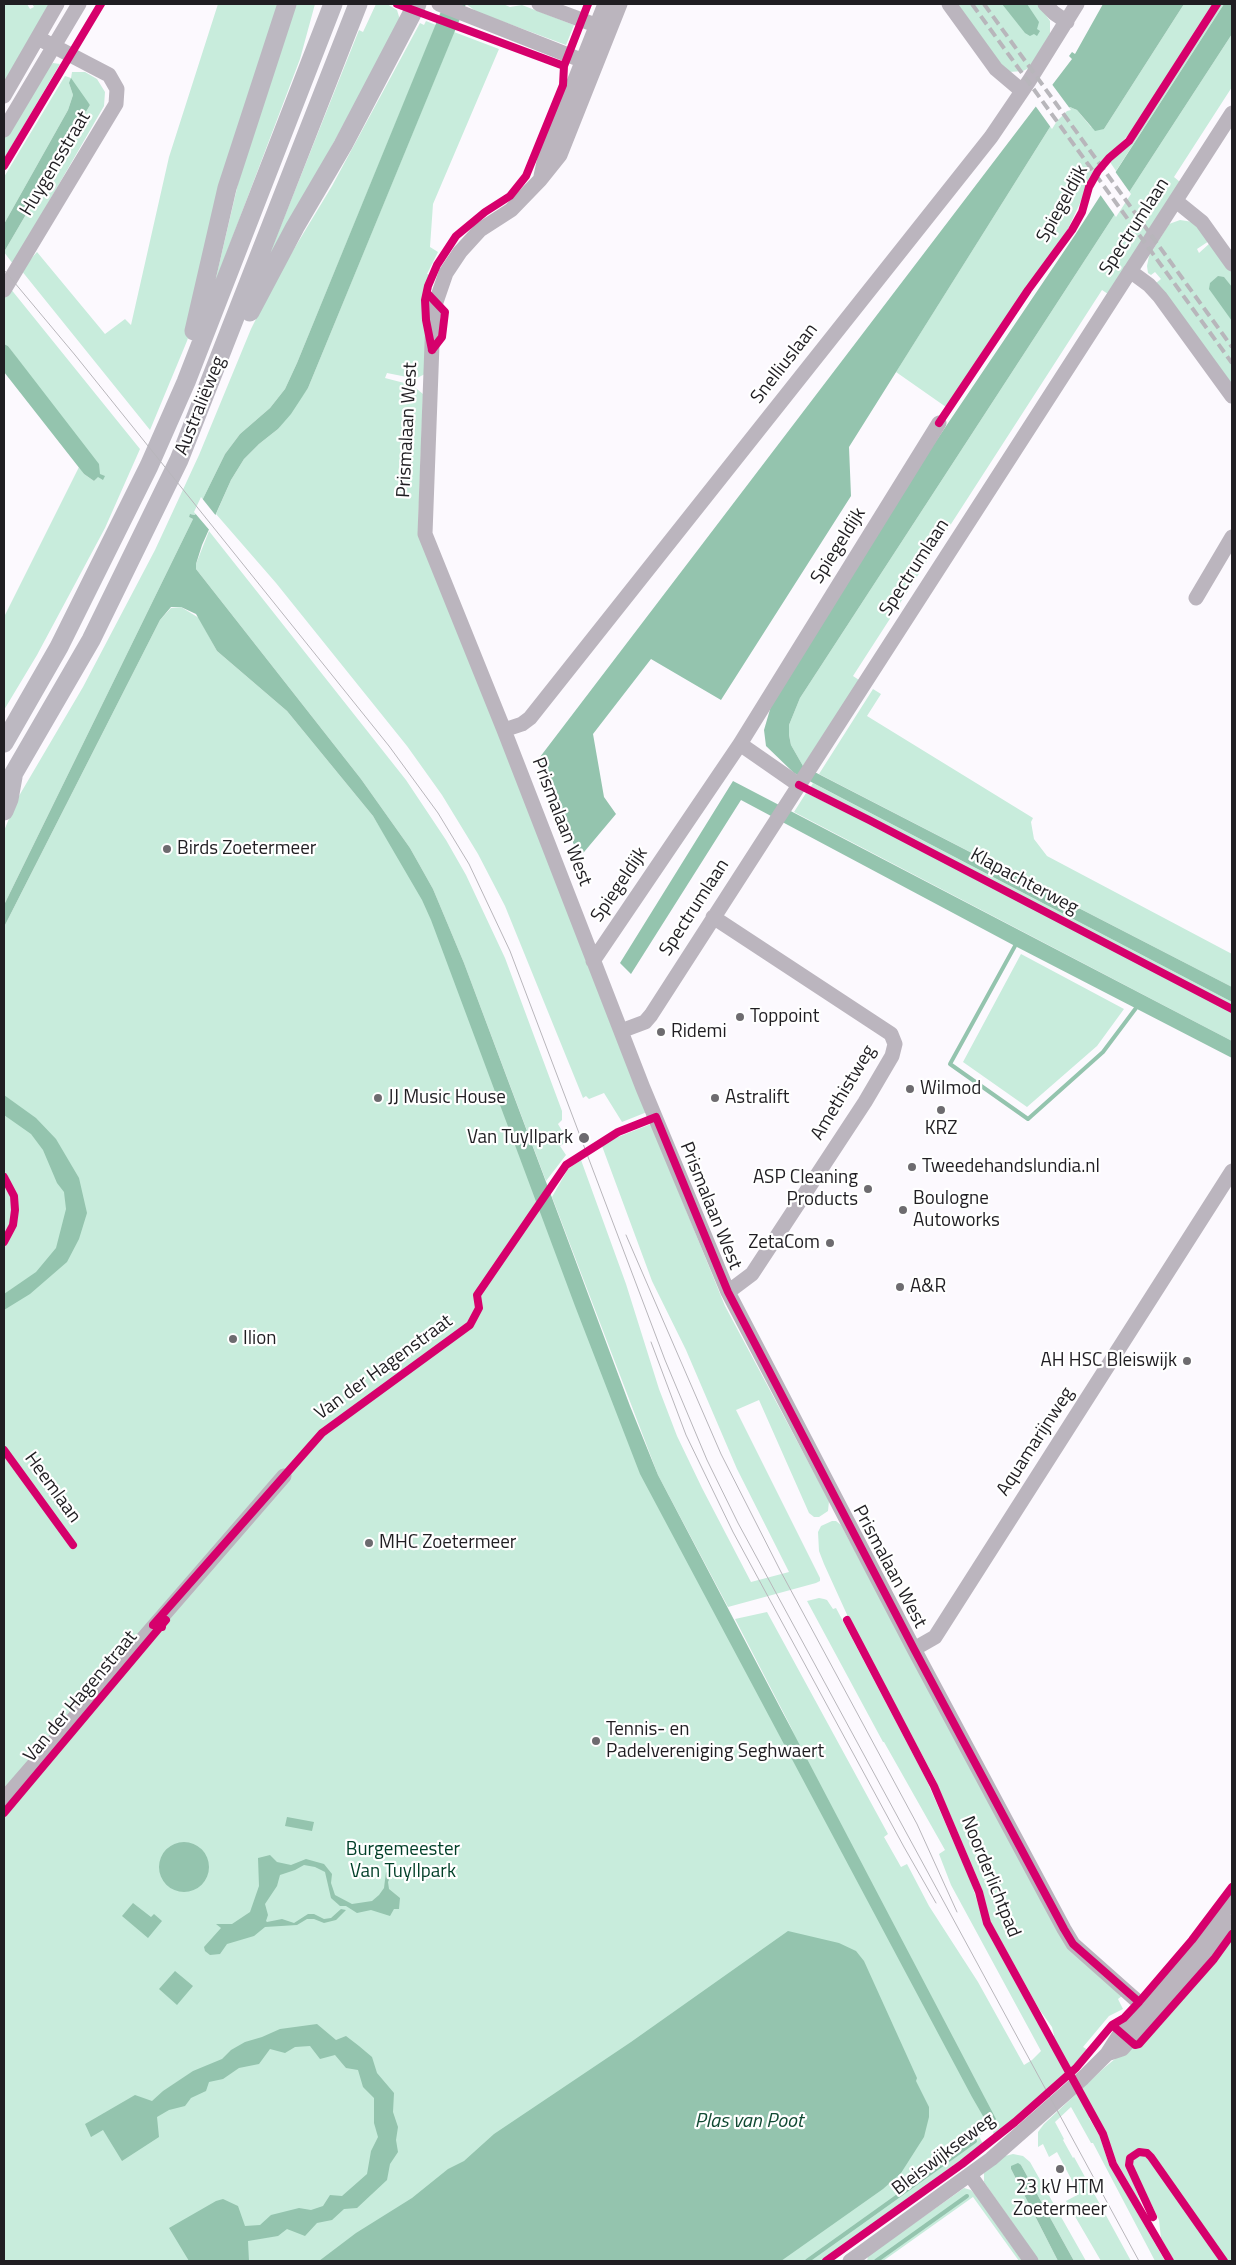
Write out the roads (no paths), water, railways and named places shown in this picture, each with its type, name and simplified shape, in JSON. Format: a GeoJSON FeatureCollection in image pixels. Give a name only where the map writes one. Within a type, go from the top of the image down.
{"type":"FeatureCollection","features":[{"type":"Feature","properties":{"kind":"main road"},"geometry":{"type":"LineString","coordinates":[[186,382],[189,348],[202,305],[227,188],[286,4]]}},
{"type":"Feature","properties":{"kind":"main road","name":"Australiëweg"},"geometry":{"type":"LineString","coordinates":[[4,743],[59,647],[109,550],[149,466],[186,382],[333,4]]}},
{"type":"Feature","properties":{"kind":"main road","name":"Australiëweg"},"geometry":{"type":"LineString","coordinates":[[4,790],[91,640],[179,460],[358,4]]}},
{"type":"Feature","properties":{"kind":"main road"},"geometry":{"type":"LineString","coordinates":[[216,368],[232,351],[263,286],[343,145],[417,4]]}},
{"type":"Feature","properties":{"kind":"main road"},"geometry":{"type":"LineString","coordinates":[[4,811],[9,799],[14,773]]}},
{"type":"Feature","properties":{"kind":"street"},"geometry":{"type":"LineString","coordinates":[[4,96],[57,4]]}},
{"type":"Feature","properties":{"kind":"street"},"geometry":{"type":"LineString","coordinates":[[4,130],[79,4]]}},
{"type":"Feature","properties":{"kind":"street"},"geometry":{"type":"LineString","coordinates":[[441,4],[589,63]]}},
{"type":"Feature","properties":{"kind":"street"},"geometry":{"type":"LineString","coordinates":[[539,4],[603,28]]}},
{"type":"Feature","properties":{"kind":"street","name":"Prismalaan West"},"geometry":{"type":"LineString","coordinates":[[603,28],[605,4]]}},
{"type":"Feature","properties":{"kind":"street","name":"Prismalaan West"},"geometry":{"type":"LineString","coordinates":[[620,4],[603,28],[589,63],[546,153],[540,180],[511,210],[480,230],[460,252],[446,273],[433,317],[425,534],[504,730],[593,961],[728,1292],[914,1649],[1073,1944],[1149,2011]]}},
{"type":"Feature","properties":{"kind":"street"},"geometry":{"type":"LineString","coordinates":[[949,4],[996,69],[1022,91]]}},
{"type":"Feature","properties":{"kind":"street"},"geometry":{"type":"LineString","coordinates":[[1045,4],[1067,22]]}},
{"type":"Feature","properties":{"kind":"street","name":"Snelliuslaan"},"geometry":{"type":"LineString","coordinates":[[504,730],[522,724],[530,718],[991,137],[1077,4]]}},
{"type":"Feature","properties":{"kind":"street","name":"Huygensstraat"},"geometry":{"type":"LineString","coordinates":[[4,290],[116,104],[116,89],[110,75],[38,38]]}},
{"type":"Feature","properties":{"kind":"street","name":"Spectrumlaan"},"geometry":{"type":"LineString","coordinates":[[621,1031],[645,1022],[651,1015],[712,917],[1232,113]]}},
{"type":"Feature","properties":{"kind":"street"},"geometry":{"type":"LineString","coordinates":[[1176,201],[1202,222],[1232,264]]}},
{"type":"Feature","properties":{"kind":"street"},"geometry":{"type":"LineString","coordinates":[[1130,271],[1149,285],[1160,297],[1232,396]]}},
{"type":"Feature","properties":{"kind":"street","name":"Spiegeldijk"},"geometry":{"type":"LineString","coordinates":[[593,961],[740,744],[939,423]]}},
{"type":"Feature","properties":{"kind":"street"},"geometry":{"type":"LineString","coordinates":[[1196,598],[1232,537]]}},
{"type":"Feature","properties":{"kind":"street"},"geometry":{"type":"LineString","coordinates":[[740,744],[799,785]]}},
{"type":"Feature","properties":{"kind":"street","name":"Amethistweg"},"geometry":{"type":"LineString","coordinates":[[712,917],[891,1034],[895,1044],[892,1056],[865,1102],[752,1274],[728,1292]]}},
{"type":"Feature","properties":{"kind":"street","name":"Aquamarijnweg"},"geometry":{"type":"LineString","coordinates":[[914,1649],[935,1637],[1232,1171]]}},
{"type":"Feature","properties":{"kind":"street","name":"Van der Hagenstraat"},"geometry":{"type":"LineString","coordinates":[[4,1798],[284,1476]]}},
{"type":"Feature","properties":{"kind":"street"},"geometry":{"type":"LineString","coordinates":[[1149,2011],[1232,1900]]}},
{"type":"Feature","properties":{"kind":"street"},"geometry":{"type":"LineString","coordinates":[[1149,2011],[1232,1922]]}},
{"type":"Feature","properties":{"kind":"street","name":"Bleiswijkseweg"},"geometry":{"type":"LineString","coordinates":[[850,2261],[970,2175],[1022,2134],[1107,2054],[1114,2040],[1149,2011]]}},
{"type":"Feature","properties":{"kind":"street"},"geometry":{"type":"LineString","coordinates":[[970,2175],[1031,2261]]}},
{"type":"Feature","properties":{"kind":"water"},"geometry":{"type":"Polygon","coordinates":[[[444,4],[466,4],[308,388],[291,414],[278,429],[244,459],[231,480],[202,545],[196,569],[361,779],[410,848],[433,889],[464,963],[630,1406],[658,1475],[996,2119],[992,2124],[987,2123],[972,2097],[640,1474],[422,900],[373,816],[287,711],[217,651],[196,614],[181,607],[171,607],[160,620],[4,927],[4,905],[193,519],[189,517],[190,514],[195,515],[225,454],[240,434],[270,408],[285,389],[444,4]]]}},
{"type":"Feature","properties":{"kind":"water"},"geometry":{"type":"Polygon","coordinates":[[[1002,4],[1027,4],[1039,22],[1037,29],[1040,31],[1037,36],[1034,34],[1030,36],[1025,33],[1002,4]]]}},
{"type":"Feature","properties":{"kind":"water"},"geometry":{"type":"Polygon","coordinates":[[[1103,4],[1184,4],[1104,129],[1095,131],[1077,110],[1070,107],[1055,119],[849,447],[851,496],[721,700],[651,659],[593,734],[604,797],[616,814],[579,858],[540,757],[1072,59],[1069,56],[1072,52],[1075,54],[1103,4]]]}},
{"type":"Feature","properties":{"kind":"water"},"geometry":{"type":"Polygon","coordinates":[[[1224,4],[1232,4],[1232,34],[800,698],[789,725],[789,735],[791,745],[803,766],[1232,987],[1232,1002],[794,773],[766,746],[764,730],[771,706],[909,481],[1075,235],[1224,4]]]}},
{"type":"Feature","properties":{"kind":"water"},"geometry":{"type":"Polygon","coordinates":[[[71,78],[90,105],[4,252],[4,224],[68,110],[73,95],[69,83],[71,78]]]}},
{"type":"Feature","properties":{"kind":"water"},"geometry":{"type":"Polygon","coordinates":[[[1218,276],[1224,277],[1232,287],[1232,321],[1209,289],[1210,283],[1218,276]]]}},
{"type":"Feature","properties":{"kind":"water"},"geometry":{"type":"Polygon","coordinates":[[[4,344],[8,346],[99,464],[100,474],[105,476],[103,480],[98,477],[94,481],[84,474],[4,372],[4,344]]]}},
{"type":"Feature","properties":{"kind":"water"},"geometry":{"type":"Polygon","coordinates":[[[733,781],[1232,1041],[1232,1058],[1015,946],[741,800],[631,974],[620,963],[733,781]]]}},
{"type":"Feature","properties":{"kind":"water"},"geometry":{"type":"Polygon","coordinates":[[[4,1095],[36,1118],[56,1139],[79,1178],[87,1213],[79,1239],[67,1262],[30,1294],[4,1310],[4,1294],[36,1272],[56,1248],[66,1209],[64,1192],[57,1183],[43,1150],[31,1134],[4,1115],[4,1095]]]}},
{"type":"Feature","properties":{"kind":"water"},"geometry":{"type":"Polygon","coordinates":[[[287,1817],[314,1822],[312,1831],[285,1826],[287,1817]]]}},
{"type":"Feature","properties":{"kind":"water"},"geometry":{"type":"Polygon","coordinates":[[[179,1842],[189,1842],[202,1849],[209,1862],[209,1872],[202,1885],[189,1892],[179,1892],[170,1888],[163,1881],[159,1872],[159,1862],[163,1853],[170,1846],[179,1842]]]}},
{"type":"Feature","properties":{"kind":"water"},"geometry":{"type":"Polygon","coordinates":[[[270,1855],[277,1862],[291,1865],[306,1859],[324,1864],[332,1874],[331,1883],[335,1895],[352,1904],[372,1901],[379,1895],[384,1888],[386,1872],[391,1875],[388,1882],[389,1889],[400,1898],[399,1909],[394,1909],[390,1916],[371,1910],[357,1913],[346,1906],[340,1906],[331,1898],[325,1872],[315,1867],[304,1865],[280,1875],[277,1886],[265,1904],[268,1915],[266,1921],[282,1919],[294,1923],[308,1914],[314,1914],[324,1919],[331,1918],[341,1909],[346,1910],[336,1920],[324,1923],[314,1919],[307,1919],[297,1925],[265,1927],[254,1936],[227,1944],[220,1954],[210,1955],[205,1951],[204,1947],[221,1928],[216,1924],[232,1924],[250,1912],[259,1886],[258,1858],[270,1855]]]}},
{"type":"Feature","properties":{"kind":"water"},"geometry":{"type":"Polygon","coordinates":[[[133,1903],[151,1917],[154,1914],[162,1921],[148,1938],[122,1916],[133,1903]]]}},
{"type":"Feature","properties":{"kind":"water","name":"Plas van Poot"},"geometry":{"type":"Polygon","coordinates":[[[788,1931],[839,1943],[856,1951],[864,1961],[917,2078],[916,2081],[929,2107],[929,2117],[924,2137],[901,2173],[883,2189],[781,2261],[319,2261],[356,2233],[412,2198],[448,2169],[464,2161],[494,2134],[631,2042],[788,1931]]]}},
{"type":"Feature","properties":{"kind":"water"},"geometry":{"type":"Polygon","coordinates":[[[175,1971],[193,1986],[177,2005],[159,1989],[175,1971]]]}},
{"type":"Feature","properties":{"kind":"water"},"geometry":{"type":"Polygon","coordinates":[[[317,2024],[336,2040],[346,2036],[372,2057],[377,2073],[394,2093],[393,2112],[398,2127],[396,2140],[398,2152],[390,2164],[387,2180],[357,2208],[344,2209],[332,2220],[317,2223],[305,2236],[287,2229],[278,2236],[248,2241],[249,2261],[189,2261],[169,2228],[216,2201],[223,2199],[238,2206],[245,2226],[260,2225],[271,2215],[299,2208],[311,2210],[323,2206],[330,2195],[342,2196],[367,2174],[371,2151],[378,2137],[374,2123],[374,2098],[363,2087],[358,2070],[346,2068],[335,2055],[320,2059],[310,2046],[295,2047],[285,2053],[270,2049],[259,2064],[239,2068],[223,2079],[209,2082],[206,2091],[191,2098],[185,2106],[169,2110],[157,2117],[159,2137],[122,2161],[103,2130],[91,2137],[85,2124],[135,2095],[152,2101],[163,2091],[193,2071],[222,2059],[231,2050],[245,2042],[280,2029],[317,2024]]]}},
{"type":"Feature","properties":{"kind":"water"},"geometry":{"type":"Polygon","coordinates":[[[1018,2163],[1021,2165],[1074,2261],[1058,2261],[1011,2169],[1011,2166],[1018,2163]]]}},
{"type":"Feature","properties":{"kind":"waterway"},"geometry":{"type":"LineString","coordinates":[[1015,946],[950,1064],[1028,1119],[1103,1052],[1136,1008]]}},
{"type":"Feature","properties":{"kind":"waterway"},"geometry":{"type":"LineString","coordinates":[[807,2261],[975,2141]]}},
{"type":"Feature","properties":{"kind":"waterway"},"geometry":{"type":"LineString","coordinates":[[876,2261],[967,2196]]}},
{"type":"Feature","properties":{"kind":"tram line"},"geometry":{"type":"LineString","coordinates":[[4,270],[75,355],[389,746],[438,813],[469,864],[510,951],[665,1360],[707,1460],[738,1523],[1139,2261]]}},
{"type":"Feature","properties":{"kind":"tram line"},"geometry":{"type":"LineString","coordinates":[[626,1235],[721,1454],[781,1572],[917,1824],[957,1912]]}},
{"type":"Feature","properties":{"kind":"tram line"},"geometry":{"type":"LineString","coordinates":[[651,1342],[686,1435],[733,1532],[936,1903]]}},
{"type":"Feature","properties":{"kind":"railway"},"geometry":{"type":"LineString","coordinates":[[972,4],[1232,363]]}},
{"type":"Feature","properties":{"kind":"railway"},"geometry":{"type":"LineString","coordinates":[[984,4],[1232,347]]}},
{"type":"Feature","properties":{"kind":"place","name":"Birds Zoetermeer"},"geometry":{"type":"Point","coordinates":[167,849]}},
{"type":"Feature","properties":{"kind":"place","name":"Toppoint"},"geometry":{"type":"Point","coordinates":[740,1017]}},
{"type":"Feature","properties":{"kind":"place","name":"Ridemi"},"geometry":{"type":"Point","coordinates":[661,1032]}},
{"type":"Feature","properties":{"kind":"place","name":"Wilmod"},"geometry":{"type":"Point","coordinates":[910,1089]}},
{"type":"Feature","properties":{"kind":"place","name":"JJ Music House"},"geometry":{"type":"Point","coordinates":[378,1098]}},
{"type":"Feature","properties":{"kind":"place","name":"Astralift"},"geometry":{"type":"Point","coordinates":[715,1098]}},
{"type":"Feature","properties":{"kind":"place","name":"KRZ"},"geometry":{"type":"Point","coordinates":[941,1110]}},
{"type":"Feature","properties":{"kind":"place","name":"Van Tuyllpark"},"geometry":{"type":"Point","coordinates":[584,1138]}},
{"type":"Feature","properties":{"kind":"place","name":"Tweedehandslundia.nl"},"geometry":{"type":"Point","coordinates":[912,1167]}},
{"type":"Feature","properties":{"kind":"place","name":"ASP Cleaning Products"},"geometry":{"type":"Point","coordinates":[868,1189]}},
{"type":"Feature","properties":{"kind":"place","name":"Boulogne Autoworks"},"geometry":{"type":"Point","coordinates":[903,1210]}},
{"type":"Feature","properties":{"kind":"place","name":"ZetaCom"},"geometry":{"type":"Point","coordinates":[830,1243]}},
{"type":"Feature","properties":{"kind":"place","name":"A&R"},"geometry":{"type":"Point","coordinates":[900,1287]}},
{"type":"Feature","properties":{"kind":"place","name":"Ilion"},"geometry":{"type":"Point","coordinates":[233,1339]}},
{"type":"Feature","properties":{"kind":"place","name":"AH HSC Bleiswijk"},"geometry":{"type":"Point","coordinates":[1187,1361]}},
{"type":"Feature","properties":{"kind":"place","name":"MHC Zoetermeer"},"geometry":{"type":"Point","coordinates":[369,1543]}},
{"type":"Feature","properties":{"kind":"place","name":"Tennis- en Padelvereniging Seghwaert"},"geometry":{"type":"Point","coordinates":[596,1741]}},
{"type":"Feature","properties":{"kind":"place","name":"23 kV HTM Zoetermeer"},"geometry":{"type":"Point","coordinates":[1060,2169]}},
{"type":"Feature","properties":{"kind":"park label","name":"Burgemeester Van Tuyllpark"},"geometry":{"type":"Point","coordinates":[403,1861]}}]}
